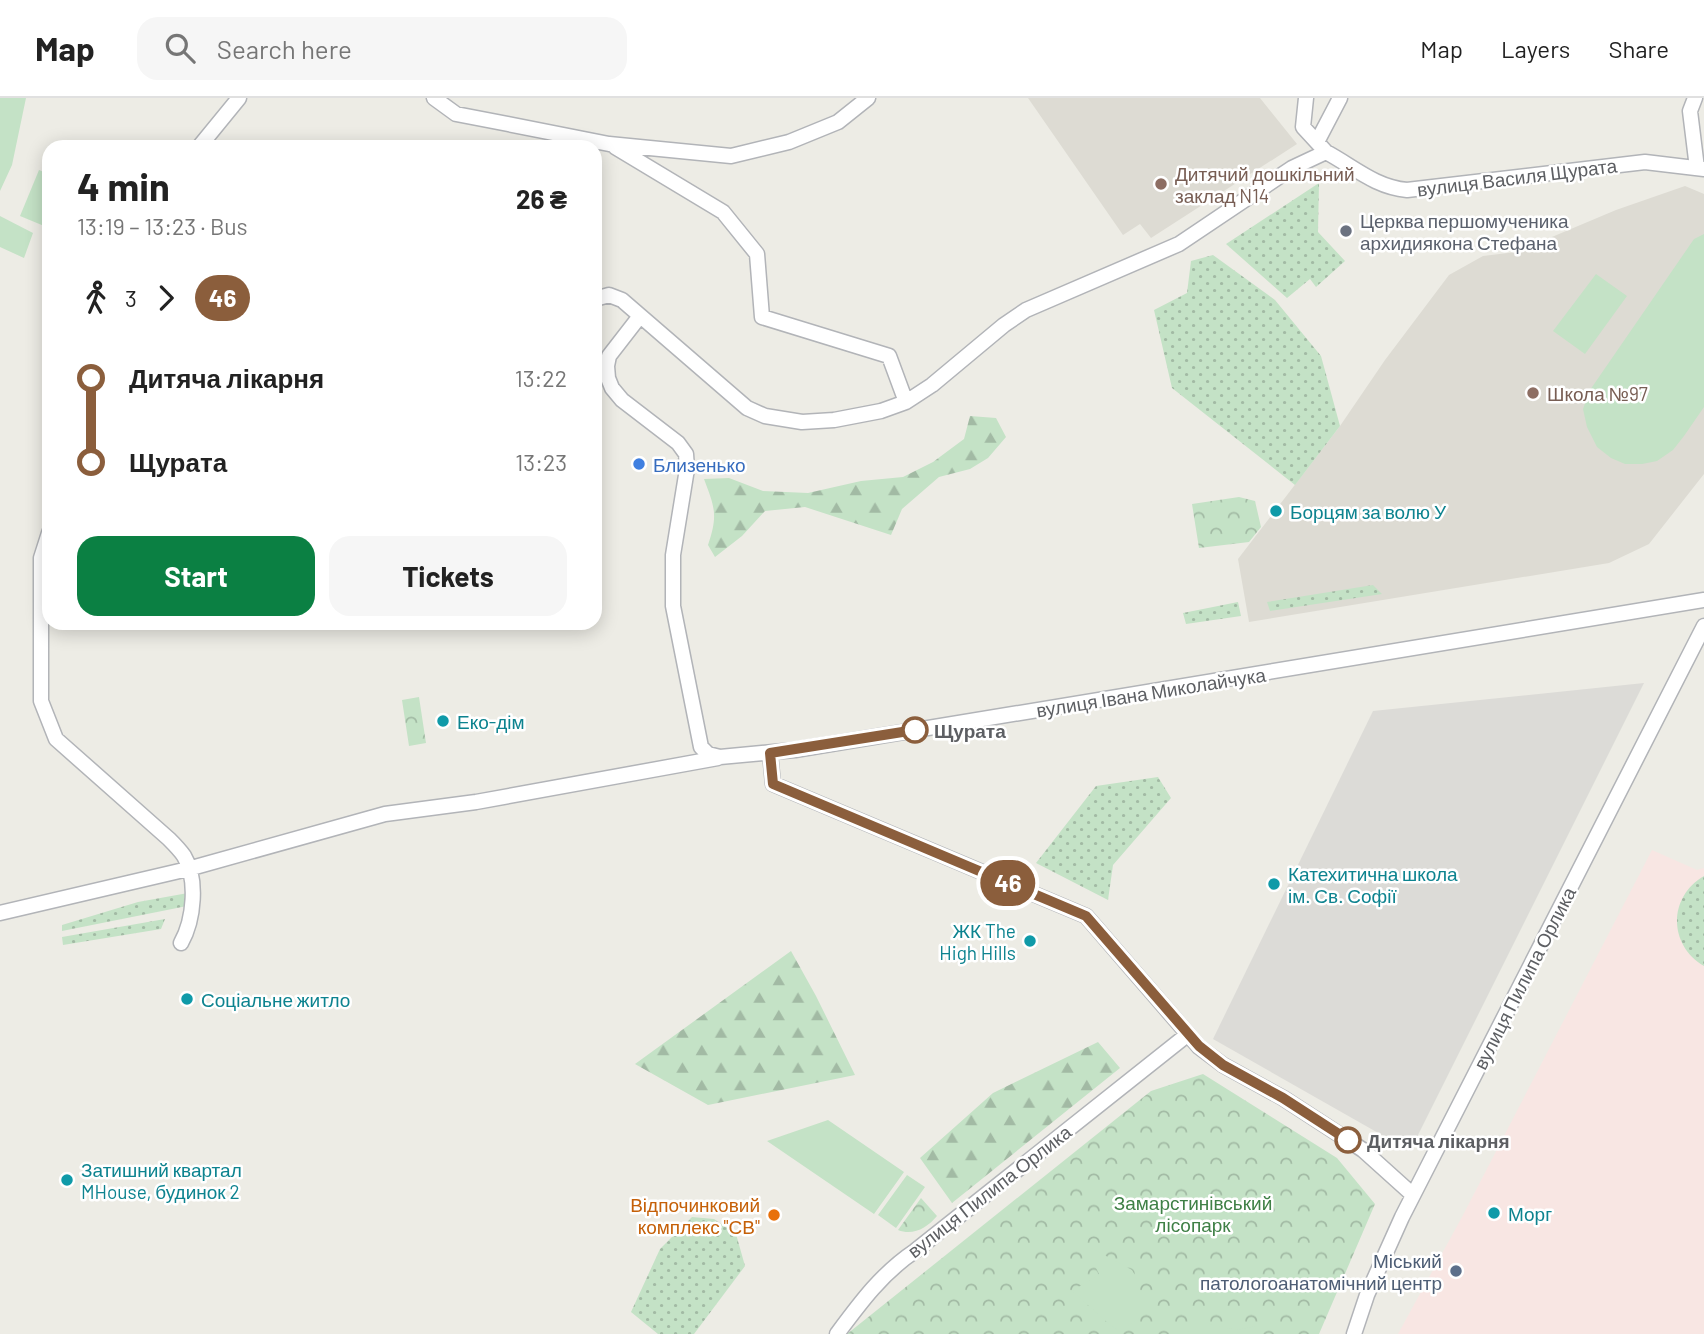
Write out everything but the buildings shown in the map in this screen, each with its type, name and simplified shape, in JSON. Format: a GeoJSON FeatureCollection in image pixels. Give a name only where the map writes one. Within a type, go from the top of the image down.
{"type":"FeatureCollection","features":[{"type":"Feature","properties":{"kind":"street"},"geometry":{"type":"LineString","coordinates":[[205,140],[239,98]]}},
{"type":"Feature","properties":{"kind":"street"},"geometry":{"type":"LineString","coordinates":[[434,98],[456,114],[589,140]]}},
{"type":"Feature","properties":{"kind":"street"},"geometry":{"type":"LineString","coordinates":[[602,143],[731,156],[789,142],[838,122],[868,98]]}},
{"type":"Feature","properties":{"kind":"street"},"geometry":{"type":"LineString","coordinates":[[1306,98],[1303,127],[1322,147]]}},
{"type":"Feature","properties":{"kind":"street"},"geometry":{"type":"LineString","coordinates":[[602,297],[609,295],[622,300],[730,396],[765,416],[802,422],[834,420],[881,411],[906,402],[932,385],[1026,310],[1180,244],[1293,168],[1322,147],[1340,98]]}},
{"type":"Feature","properties":{"kind":"street"},"geometry":{"type":"LineString","coordinates":[[1695,98],[1690,111],[1701,169]]}},
{"type":"Feature","properties":{"kind":"street"},"geometry":{"type":"LineString","coordinates":[[609,144],[723,212],[757,254],[762,317],[889,356],[906,402]]}},
{"type":"Feature","properties":{"kind":"street","name":"вулиця Василя Щурата"},"geometry":{"type":"LineString","coordinates":[[1322,147],[1377,184],[1407,190],[1645,162],[1701,169]]}},
{"type":"Feature","properties":{"kind":"street"},"geometry":{"type":"LineString","coordinates":[[640,316],[609,356],[608,378],[622,400],[678,443],[686,454],[687,469],[673,555],[673,606],[701,747],[708,754],[720,757]]}},
{"type":"Feature","properties":{"kind":"street"},"geometry":{"type":"LineString","coordinates":[[42,555],[41,701],[56,739],[169,839],[185,857],[193,908],[189,929],[181,943]]}},
{"type":"Feature","properties":{"kind":"street","name":"вулиця Івана Миколайчука"},"geometry":{"type":"LineString","coordinates":[[0,913],[188,869],[385,814],[476,802],[720,757],[770,753],[1704,600]]}},
{"type":"Feature","properties":{"kind":"street","name":"вулиця Пилипа Орлика"},"geometry":{"type":"LineString","coordinates":[[1354,1334],[1367,1295],[1413,1195],[1704,626]]}},
{"type":"Feature","properties":{"kind":"street"},"geometry":{"type":"LineString","coordinates":[[770,753],[773,784],[1086,916],[1187,1035],[1223,1065],[1283,1098],[1363,1150],[1413,1195]]}},
{"type":"Feature","properties":{"kind":"street","name":"вулиця Пилипа Орлика"},"geometry":{"type":"LineString","coordinates":[[837,1334],[869,1291],[896,1264],[1187,1035]]}},
{"type":"Feature","properties":{"kind":"shaded area","name":"Дитячий дошкільний заклад N14"},"geometry":{"type":"Polygon","coordinates":[[[1028,98],[1260,98],[1297,144],[1151,238],[1140,224],[1123,235],[1028,98]]]}},
{"type":"Feature","properties":{"kind":"shaded area","name":"Школа №97"},"geometry":{"type":"Polygon","coordinates":[[[1685,186],[1704,194],[1704,474],[1649,544],[1609,563],[1249,622],[1238,559],[1340,426],[1385,360],[1449,275],[1483,256],[1516,252],[1616,210],[1685,186]]]}},
{"type":"Feature","properties":{"kind":"shaded area"},"geometry":{"type":"Polygon","coordinates":[[[1644,683],[1410,1151],[1213,1039],[1373,711],[1644,683]]]}},
{"type":"Feature","properties":{"kind":"shaded area"},"geometry":{"type":"Polygon","coordinates":[[[1652,850],[1697,870],[1704,868],[1704,1334],[1398,1334],[1462,1217],[1652,850]]]}},
{"type":"Feature","properties":{"kind":"green space"},"geometry":{"type":"Polygon","coordinates":[[[0,98],[26,98],[12,165],[0,191],[0,98]]]}},
{"type":"Feature","properties":{"kind":"green space"},"geometry":{"type":"Polygon","coordinates":[[[39,170],[42,171],[42,225],[20,216],[39,170]]]}},
{"type":"Feature","properties":{"kind":"green space"},"geometry":{"type":"Polygon","coordinates":[[[1319,183],[1318,232],[1345,261],[1316,287],[1310,279],[1287,298],[1226,244],[1319,183]]]}},
{"type":"Feature","properties":{"kind":"green space"},"geometry":{"type":"Polygon","coordinates":[[[0,216],[33,233],[24,258],[0,247],[0,216]]]}},
{"type":"Feature","properties":{"kind":"green space"},"geometry":{"type":"Polygon","coordinates":[[[1704,234],[1704,407],[1673,450],[1657,461],[1625,464],[1611,458],[1597,447],[1587,427],[1583,409],[1590,390],[1694,239],[1704,234]]]}},
{"type":"Feature","properties":{"kind":"green space"},"geometry":{"type":"Polygon","coordinates":[[[1213,255],[1275,300],[1321,356],[1340,426],[1295,485],[1172,388],[1154,310],[1187,293],[1191,261],[1213,255]]]}},
{"type":"Feature","properties":{"kind":"green space"},"geometry":{"type":"Polygon","coordinates":[[[1596,274],[1627,296],[1585,354],[1553,331],[1596,274]]]}},
{"type":"Feature","properties":{"kind":"green space"},"geometry":{"type":"Polygon","coordinates":[[[970,416],[996,418],[1006,437],[988,458],[970,469],[939,477],[902,509],[891,535],[805,507],[765,511],[742,536],[715,557],[708,545],[714,512],[704,479],[729,478],[763,491],[808,493],[861,481],[903,477],[933,462],[964,439],[970,416]]]}},
{"type":"Feature","properties":{"kind":"green space"},"geometry":{"type":"Polygon","coordinates":[[[1239,497],[1255,501],[1261,527],[1249,542],[1199,548],[1192,504],[1239,497]]]}},
{"type":"Feature","properties":{"kind":"green space"},"geometry":{"type":"Polygon","coordinates":[[[1373,585],[1382,594],[1270,611],[1267,602],[1373,585]]]}},
{"type":"Feature","properties":{"kind":"green space"},"geometry":{"type":"Polygon","coordinates":[[[1238,602],[1241,616],[1186,624],[1183,613],[1238,602]]]}},
{"type":"Feature","properties":{"kind":"green space"},"geometry":{"type":"Polygon","coordinates":[[[419,697],[426,743],[409,746],[402,700],[419,697]]]}},
{"type":"Feature","properties":{"kind":"green space"},"geometry":{"type":"Polygon","coordinates":[[[1158,777],[1171,798],[1113,865],[1108,900],[1036,863],[1096,786],[1158,777]]]}},
{"type":"Feature","properties":{"kind":"green space"},"geometry":{"type":"Polygon","coordinates":[[[1704,876],[1704,966],[1692,957],[1684,946],[1677,921],[1684,896],[1692,885],[1704,876]]]}},
{"type":"Feature","properties":{"kind":"green space"},"geometry":{"type":"Polygon","coordinates":[[[188,893],[187,906],[62,931],[62,925],[138,902],[188,893]]]}},
{"type":"Feature","properties":{"kind":"green space"},"geometry":{"type":"Polygon","coordinates":[[[165,919],[161,929],[63,945],[62,937],[165,919]]]}},
{"type":"Feature","properties":{"kind":"green space"},"geometry":{"type":"Polygon","coordinates":[[[791,951],[855,1075],[708,1105],[635,1064],[791,951]]]}},
{"type":"Feature","properties":{"kind":"green space"},"geometry":{"type":"Polygon","coordinates":[[[1098,1042],[1120,1068],[952,1203],[920,1158],[993,1093],[1098,1042]]]}},
{"type":"Feature","properties":{"kind":"green space","name":"Замарстинівський лісопарк"},"geometry":{"type":"Polygon","coordinates":[[[1203,1074],[1337,1158],[1375,1204],[1319,1334],[847,1334],[1151,1091],[1203,1074]]]}},
{"type":"Feature","properties":{"kind":"green space"},"geometry":{"type":"Polygon","coordinates":[[[828,1120],[904,1172],[874,1214],[767,1141],[828,1120]]]}},
{"type":"Feature","properties":{"kind":"green space"},"geometry":{"type":"Polygon","coordinates":[[[907,1175],[925,1187],[896,1228],[878,1215],[907,1175]]]}},
{"type":"Feature","properties":{"kind":"green space"},"geometry":{"type":"Polygon","coordinates":[[[921,1198],[937,1216],[919,1230],[898,1230],[921,1198]]]}},
{"type":"Feature","properties":{"kind":"green space"},"geometry":{"type":"Polygon","coordinates":[[[692,1217],[714,1219],[736,1234],[745,1266],[694,1334],[658,1334],[631,1312],[660,1249],[692,1217]]]}},
{"type":"Feature","properties":{"kind":"green space"},"geometry":{"type":"Polygon","coordinates":[[[1084,1244],[1132,1270],[1139,1282],[1136,1296],[1145,1314],[1125,1328],[1118,1330],[1109,1324],[1072,1291],[1099,1274],[1084,1244]]]}},
{"type":"Feature","properties":{"kind":"green space"},"geometry":{"type":"Polygon","coordinates":[[[1205,1323],[1236,1330],[1256,1326],[1255,1334],[1188,1334],[1191,1327],[1205,1323]]]}},
{"type":"Feature","properties":{"kind":"bus line","name":"46"},"geometry":{"type":"LineString","coordinates":[[915,730],[770,753],[773,784],[1086,916],[1199,1046],[1223,1065],[1283,1098],[1348,1140]]}},
{"type":"Feature","properties":{"kind":"place","name":"Дитячий дошкільний заклад N14"},"geometry":{"type":"Point","coordinates":[1161,184]}},
{"type":"Feature","properties":{"kind":"place","name":"Церква першомученика архидиякона Стефана"},"geometry":{"type":"Point","coordinates":[1346,231]}},
{"type":"Feature","properties":{"kind":"place","name":"Школа №97"},"geometry":{"type":"Point","coordinates":[1533,393]}},
{"type":"Feature","properties":{"kind":"place","name":"Близенько"},"geometry":{"type":"Point","coordinates":[639,464]}},
{"type":"Feature","properties":{"kind":"place","name":"Борцям за волю У"},"geometry":{"type":"Point","coordinates":[1276,511]}},
{"type":"Feature","properties":{"kind":"place","name":"Еко-дім"},"geometry":{"type":"Point","coordinates":[443,721]}},
{"type":"Feature","properties":{"kind":"place","name":"Щурата"},"geometry":{"type":"Point","coordinates":[915,730]}},
{"type":"Feature","properties":{"kind":"place","name":"Катехитична школа ім. Св. Софії"},"geometry":{"type":"Point","coordinates":[1274,884]}},
{"type":"Feature","properties":{"kind":"place","name":"ЖК The High Hills"},"geometry":{"type":"Point","coordinates":[1030,941]}},
{"type":"Feature","properties":{"kind":"place","name":"Соціальне житло"},"geometry":{"type":"Point","coordinates":[187,999]}},
{"type":"Feature","properties":{"kind":"place","name":"Дитяча лікарня"},"geometry":{"type":"Point","coordinates":[1348,1140]}},
{"type":"Feature","properties":{"kind":"place","name":"Затишний квартал MHouse, будинок 2"},"geometry":{"type":"Point","coordinates":[67,1180]}},
{"type":"Feature","properties":{"kind":"place","name":"Морг"},"geometry":{"type":"Point","coordinates":[1494,1213]}},
{"type":"Feature","properties":{"kind":"place","name":"Відпочинковий комплекс \"СВ\""},"geometry":{"type":"Point","coordinates":[774,1215]}},
{"type":"Feature","properties":{"kind":"place","name":"Міський патологоанатомічний центр"},"geometry":{"type":"Point","coordinates":[1456,1271]}}]}
